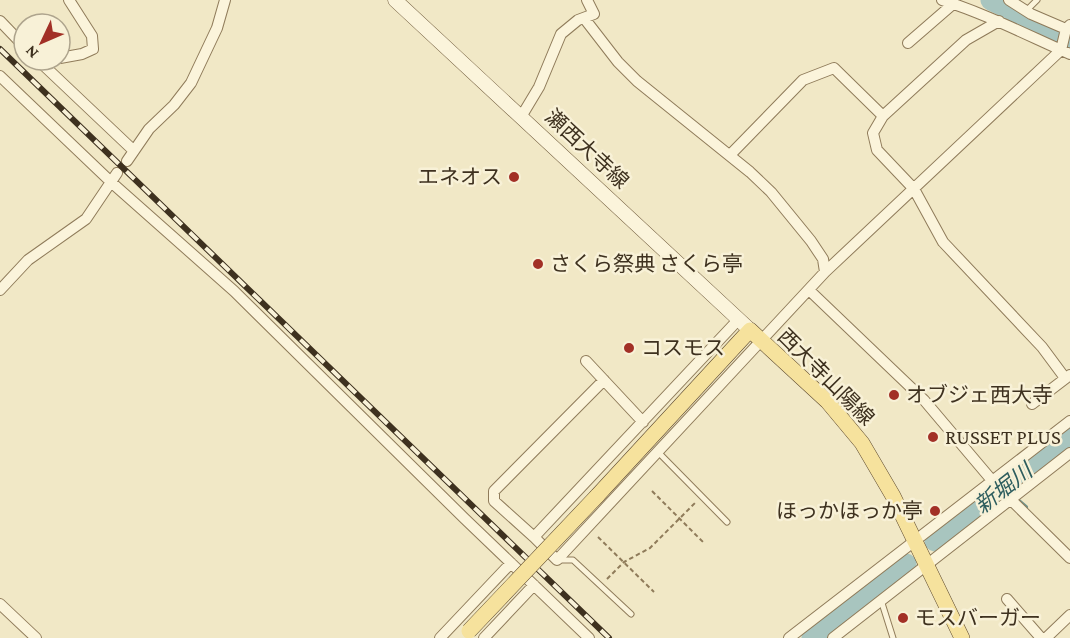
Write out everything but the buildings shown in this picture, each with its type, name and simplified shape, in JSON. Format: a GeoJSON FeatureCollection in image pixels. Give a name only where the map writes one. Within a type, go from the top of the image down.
{"type":"FeatureCollection","features":[{"type":"Feature","properties":{"kind":"main road","name":"瀬西大寺線"},"geometry":{"type":"LineString","coordinates":[[395,0],[744,325]]}},
{"type":"Feature","properties":{"kind":"main road","name":"西大寺山陽線"},"geometry":{"type":"LineString","coordinates":[[466,634],[597,496],[744,325],[827,401],[846,422],[876,465],[962,638]]}},
{"type":"Feature","properties":{"kind":"street"},"geometry":{"type":"LineString","coordinates":[[69,0],[92,36],[93,49],[72,56]]}},
{"type":"Feature","properties":{"kind":"street"},"geometry":{"type":"LineString","coordinates":[[127,161],[149,129],[174,105],[191,83],[217,28],[225,0]]}},
{"type":"Feature","properties":{"kind":"street"},"geometry":{"type":"LineString","coordinates":[[521,117],[539,87],[561,34],[578,20],[594,14],[587,0]]}},
{"type":"Feature","properties":{"kind":"street"},"geometry":{"type":"LineString","coordinates":[[942,0],[999,21],[1064,50]]}},
{"type":"Feature","properties":{"kind":"street"},"geometry":{"type":"LineString","coordinates":[[604,380],[494,491],[494,501],[557,560],[825,272],[1064,50],[1068,27],[1026,11],[1009,0]]}},
{"type":"Feature","properties":{"kind":"street"},"geometry":{"type":"LineString","coordinates":[[908,43],[953,4]]}},
{"type":"Feature","properties":{"kind":"street"},"geometry":{"type":"LineString","coordinates":[[584,18],[618,62],[637,81],[730,155],[771,192],[790,213],[823,259],[825,272]]}},
{"type":"Feature","properties":{"kind":"street"},"geometry":{"type":"LineString","coordinates":[[0,21],[12,34]]}},
{"type":"Feature","properties":{"kind":"street"},"geometry":{"type":"LineString","coordinates":[[999,21],[966,40],[883,116],[873,133],[877,150],[914,189],[943,242],[1068,376],[1032,404]]}},
{"type":"Feature","properties":{"kind":"street"},"geometry":{"type":"LineString","coordinates":[[730,155],[803,80],[834,68],[883,116]]}},
{"type":"Feature","properties":{"kind":"street"},"geometry":{"type":"LineString","coordinates":[[52,72],[133,150]]}},
{"type":"Feature","properties":{"kind":"street"},"geometry":{"type":"LineString","coordinates":[[0,76],[114,178],[234,291],[589,638]]}},
{"type":"Feature","properties":{"kind":"street"},"geometry":{"type":"LineString","coordinates":[[0,290],[28,260],[86,219],[114,178]]}},
{"type":"Feature","properties":{"kind":"street"},"geometry":{"type":"LineString","coordinates":[[809,290],[924,400],[994,482],[1070,558]]}},
{"type":"Feature","properties":{"kind":"street"},"geometry":{"type":"LineString","coordinates":[[534,537],[643,422],[744,325]]}},
{"type":"Feature","properties":{"kind":"street"},"geometry":{"type":"LineString","coordinates":[[586,361],[643,422]]}},
{"type":"Feature","properties":{"kind":"street"},"geometry":{"type":"LineString","coordinates":[[789,638],[994,482],[1070,421]]}},
{"type":"Feature","properties":{"kind":"street"},"geometry":{"type":"LineString","coordinates":[[833,638],[1009,498],[1070,453]]}},
{"type":"Feature","properties":{"kind":"street"},"geometry":{"type":"LineString","coordinates":[[440,638],[511,563]]}},
{"type":"Feature","properties":{"kind":"street"},"geometry":{"type":"LineString","coordinates":[[484,638],[534,585]]}},
{"type":"Feature","properties":{"kind":"street"},"geometry":{"type":"LineString","coordinates":[[1007,599],[1041,638]]}},
{"type":"Feature","properties":{"kind":"street"},"geometry":{"type":"LineString","coordinates":[[0,604],[34,637]]}},
{"type":"Feature","properties":{"kind":"street"},"geometry":{"type":"LineString","coordinates":[[1046,638],[1070,615]]}},
{"type":"Feature","properties":{"kind":"lane"},"geometry":{"type":"LineString","coordinates":[[1026,11],[1037,0]]}},
{"type":"Feature","properties":{"kind":"lane"},"geometry":{"type":"LineString","coordinates":[[658,452],[728,522]]}},
{"type":"Feature","properties":{"kind":"lane"},"geometry":{"type":"LineString","coordinates":[[557,560],[573,560],[631,614]]}},
{"type":"Feature","properties":{"kind":"lane"},"geometry":{"type":"LineString","coordinates":[[881,600],[893,638]]}},
{"type":"Feature","properties":{"kind":"path"},"geometry":{"type":"LineString","coordinates":[[652,491],[705,544]]}},
{"type":"Feature","properties":{"kind":"path"},"geometry":{"type":"LineString","coordinates":[[600,585],[624,562],[650,548],[702,496]]}},
{"type":"Feature","properties":{"kind":"path"},"geometry":{"type":"LineString","coordinates":[[598,537],[654,592]]}},
{"type":"Feature","properties":{"kind":"waterway"},"geometry":{"type":"LineString","coordinates":[[991,0],[1070,38]]}},
{"type":"Feature","properties":{"kind":"waterway","name":"新堀川"},"geometry":{"type":"LineString","coordinates":[[935,541],[1070,435]]}},
{"type":"Feature","properties":{"kind":"waterway"},"geometry":{"type":"LineString","coordinates":[[1006,486],[1011,491]]}},
{"type":"Feature","properties":{"kind":"waterway"},"geometry":{"type":"LineString","coordinates":[[1019,501],[1026,507]]}},
{"type":"Feature","properties":{"kind":"waterway","name":"新堀川"},"geometry":{"type":"LineString","coordinates":[[812,638],[906,564]]}},
{"type":"Feature","properties":{"kind":"railway"},"geometry":{"type":"LineString","coordinates":[[0,49],[609,638]]}},
{"type":"Feature","properties":{"kind":"place","name":"エネオス"},"geometry":{"type":"Point","coordinates":[514,177]}},
{"type":"Feature","properties":{"kind":"place","name":"さくら祭典 さくら亭"},"geometry":{"type":"Point","coordinates":[538,264]}},
{"type":"Feature","properties":{"kind":"place","name":"コスモス"},"geometry":{"type":"Point","coordinates":[629,348]}},
{"type":"Feature","properties":{"kind":"place","name":"オブジェ西大寺"},"geometry":{"type":"Point","coordinates":[894,395]}},
{"type":"Feature","properties":{"kind":"place","name":"RUSSET PLUS"},"geometry":{"type":"Point","coordinates":[933,437]}},
{"type":"Feature","properties":{"kind":"place","name":"ほっかほっか亭"},"geometry":{"type":"Point","coordinates":[935,511]}},
{"type":"Feature","properties":{"kind":"place","name":"モスバーガー"},"geometry":{"type":"Point","coordinates":[903,618]}}]}
